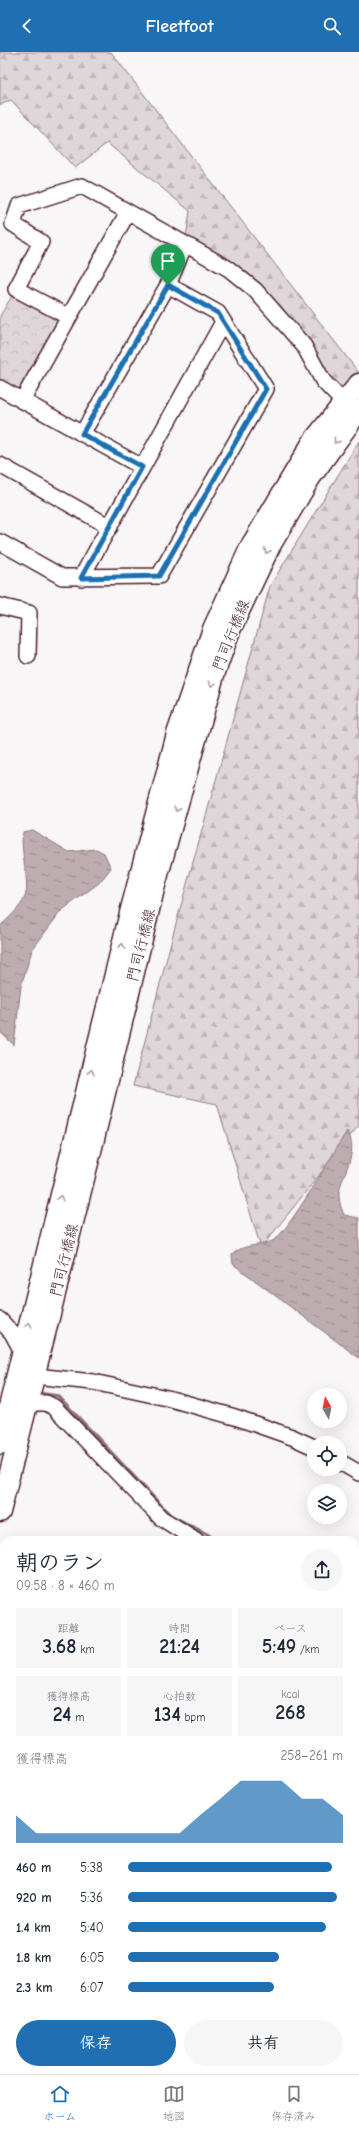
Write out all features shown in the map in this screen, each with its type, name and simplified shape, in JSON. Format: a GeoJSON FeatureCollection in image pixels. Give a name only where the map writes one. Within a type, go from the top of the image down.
{"type":"FeatureCollection","features":[{"type":"Feature","properties":{"kind":"main road","name":"門司行橋線"},"geometry":{"type":"LineString","coordinates":[[0,1444],[18,1403],[27,1375],[154,889],[214,675],[230,630],[270,546],[352,409],[359,384]]}},
{"type":"Feature","properties":{"kind":"main road","name":"門司行橋線"},"geometry":{"type":"LineString","coordinates":[[27,1375],[22,1353],[130,914],[180,727],[213,629],[251,546],[314,440],[352,409]]}},
{"type":"Feature","properties":{"kind":"main road","name":"門司行橋線"},"geometry":{"type":"LineString","coordinates":[[0,1512],[18,1403]]}},
{"type":"Feature","properties":{"kind":"street"},"geometry":{"type":"LineString","coordinates":[[69,317],[16,289],[41,242],[12,224],[19,206],[82,186],[229,269],[255,290],[304,346],[323,381],[352,409]]}},
{"type":"Feature","properties":{"kind":"street"},"geometry":{"type":"LineString","coordinates":[[22,401],[128,212]]}},
{"type":"Feature","properties":{"kind":"street"},"geometry":{"type":"LineString","coordinates":[[82,434],[168,285],[185,244]]}},
{"type":"Feature","properties":{"kind":"street"},"geometry":{"type":"LineString","coordinates":[[0,542],[62,577],[159,576],[266,389],[218,313],[168,285]]}},
{"type":"Feature","properties":{"kind":"street"},"geometry":{"type":"LineString","coordinates":[[81,578],[224,322]]}},
{"type":"Feature","properties":{"kind":"street"},"geometry":{"type":"LineString","coordinates":[[0,388],[142,467]]}},
{"type":"Feature","properties":{"kind":"street"},"geometry":{"type":"LineString","coordinates":[[0,465],[110,527]]}},
{"type":"Feature","properties":{"kind":"street"},"geometry":{"type":"LineString","coordinates":[[0,606],[29,613],[28,656]]}},
{"type":"Feature","properties":{"kind":"street"},"geometry":{"type":"LineString","coordinates":[[0,1320],[12,1333],[22,1353]]}},
{"type":"Feature","properties":{"kind":"street"},"geometry":{"type":"LineString","coordinates":[[27,1375],[93,1382],[167,1398],[235,1417],[307,1444]]}},
{"type":"Feature","properties":{"kind":"street"},"geometry":{"type":"LineString","coordinates":[[18,1403],[46,1403],[54,1407],[161,1518],[190,1536]]}},
{"type":"Feature","properties":{"kind":"street"},"geometry":{"type":"LineString","coordinates":[[347,1466],[359,1473]]}},
{"type":"Feature","properties":{"kind":"green space"},"geometry":{"type":"Polygon","coordinates":[[[0,52],[111,52],[359,373],[359,384],[343,402],[255,291],[185,244],[190,211],[107,143],[75,168],[11,100],[0,105],[0,52]]]}},
{"type":"Feature","properties":{"kind":"green space"},"geometry":{"type":"Polygon","coordinates":[[[16,289],[69,317],[22,401],[0,388],[0,316],[16,289]]]}},
{"type":"Feature","properties":{"kind":"green space"},"geometry":{"type":"Polygon","coordinates":[[[359,441],[359,1125],[261,1248],[217,1104],[133,1086],[175,927],[270,586],[359,441]]]}},
{"type":"Feature","properties":{"kind":"water"},"geometry":{"type":"Polygon","coordinates":[[[32,830],[69,852],[96,849],[104,853],[111,868],[99,883],[61,911],[32,950],[21,986],[14,1045],[0,1032],[0,926],[17,909],[25,897],[27,884],[22,840],[23,832],[32,830]]]}},
{"type":"Feature","properties":{"kind":"water"},"geometry":{"type":"Polygon","coordinates":[[[347,1131],[352,1145],[350,1160],[340,1188],[339,1199],[344,1215],[359,1218],[359,1358],[233,1264],[232,1255],[242,1248],[263,1244],[274,1240],[281,1234],[300,1207],[347,1131]]]}},
{"type":"Feature","properties":{"kind":"waterway"},"geometry":{"type":"LineString","coordinates":[[37,1393],[58,1396],[170,1515],[210,1536]]}},
{"type":"Feature","properties":{"kind":"route"},"geometry":{"type":"LineString","coordinates":[[168,285],[218,313],[266,389],[159,576],[81,578],[142,467],[82,434],[168,285]]}}]}
